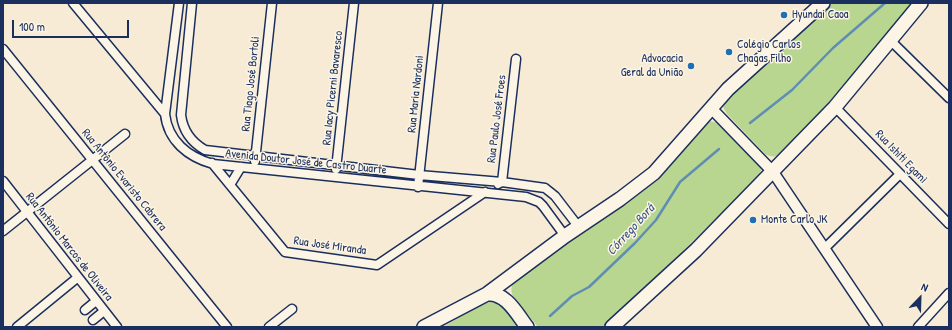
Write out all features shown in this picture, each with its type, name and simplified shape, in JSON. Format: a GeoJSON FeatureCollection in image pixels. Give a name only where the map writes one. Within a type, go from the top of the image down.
{"type":"FeatureCollection","features":[{"type":"Feature","properties":{"kind":"main road"},"geometry":{"type":"LineString","coordinates":[[424,327],[487,294],[578,226],[620,199],[654,173],[728,89],[823,3]]}},
{"type":"Feature","properties":{"kind":"main road"},"geometry":{"type":"LineString","coordinates":[[612,327],[696,250],[836,107],[921,3]]}},
{"type":"Feature","properties":{"kind":"main road"},"geometry":{"type":"LineString","coordinates":[[506,300],[504,290],[507,280]]}},
{"type":"Feature","properties":{"kind":"main road"},"geometry":{"type":"LineString","coordinates":[[487,294],[497,294],[506,300],[527,327]]}},
{"type":"Feature","properties":{"kind":"street","name":"Avenida Doutor José de Castro Duarte"},"geometry":{"type":"LineString","coordinates":[[179,3],[165,114],[171,133],[179,146],[194,157],[213,164],[335,176],[418,187],[526,197],[539,202]]}},
{"type":"Feature","properties":{"kind":"street"},"geometry":{"type":"LineString","coordinates":[[192,3],[181,106],[184,128],[189,137],[201,148]]}},
{"type":"Feature","properties":{"kind":"street","name":"Rua Tiago José Bortoli"},"geometry":{"type":"LineString","coordinates":[[255,168],[272,3]]}},
{"type":"Feature","properties":{"kind":"street","name":"Rua Iacy Picerni Bavaresco"},"geometry":{"type":"LineString","coordinates":[[335,176],[354,3]]}},
{"type":"Feature","properties":{"kind":"street","name":"Rua Maria Nardoni"},"geometry":{"type":"LineString","coordinates":[[418,187],[438,3]]}},
{"type":"Feature","properties":{"kind":"street"},"geometry":{"type":"LineString","coordinates":[[76,5],[165,114]]}},
{"type":"Feature","properties":{"kind":"street"},"geometry":{"type":"LineString","coordinates":[[890,40],[949,98]]}},
{"type":"Feature","properties":{"kind":"street","name":"Rua Antônio Evaristo Cabrera"},"geometry":{"type":"LineString","coordinates":[[3,49],[227,327]]}},
{"type":"Feature","properties":{"kind":"street","name":"Rua Paulo José Froes"},"geometry":{"type":"LineString","coordinates":[[502,182],[516,59]]}},
{"type":"Feature","properties":{"kind":"street"},"geometry":{"type":"LineString","coordinates":[[155,100],[181,106]]}},
{"type":"Feature","properties":{"kind":"street","name":"Rua Ishiti Egami"},"geometry":{"type":"LineString","coordinates":[[836,107],[949,224]]}},
{"type":"Feature","properties":{"kind":"street"},"geometry":{"type":"LineString","coordinates":[[711,108],[773,172],[877,327]]}},
{"type":"Feature","properties":{"kind":"street"},"geometry":{"type":"LineString","coordinates":[[3,231],[125,134]]}},
{"type":"Feature","properties":{"kind":"street","name":"Avenida Doutor José de Castro Duarte"},"geometry":{"type":"LineString","coordinates":[[201,148],[210,152],[419,175],[502,182],[545,188]]}},
{"type":"Feature","properties":{"kind":"street","name":"Rua José Miranda"},"geometry":{"type":"LineString","coordinates":[[201,148],[285,252],[377,265],[502,182]]}},
{"type":"Feature","properties":{"kind":"street"},"geometry":{"type":"LineString","coordinates":[[230,185],[241,167]]}},
{"type":"Feature","properties":{"kind":"street"},"geometry":{"type":"LineString","coordinates":[[825,248],[900,174]]}},
{"type":"Feature","properties":{"kind":"street","name":"Rua Antônio Marcos de Oliveira"},"geometry":{"type":"LineString","coordinates":[[3,181],[77,278],[117,327]]}},
{"type":"Feature","properties":{"kind":"street"},"geometry":{"type":"LineString","coordinates":[[565,236],[539,202],[545,188],[555,196],[578,226]]}},
{"type":"Feature","properties":{"kind":"street"},"geometry":{"type":"LineString","coordinates":[[17,327],[77,278]]}},
{"type":"Feature","properties":{"kind":"street"},"geometry":{"type":"LineString","coordinates":[[918,327],[949,293]]}},
{"type":"Feature","properties":{"kind":"street"},"geometry":{"type":"LineString","coordinates":[[85,310],[96,301]]}},
{"type":"Feature","properties":{"kind":"street"},"geometry":{"type":"LineString","coordinates":[[269,327],[292,309]]}},
{"type":"Feature","properties":{"kind":"street"},"geometry":{"type":"LineString","coordinates":[[93,320],[104,311]]}},
{"type":"Feature","properties":{"kind":"green space"},"geometry":{"type":"Polygon","coordinates":[[[829,3],[912,3],[857,71],[784,152],[774,156],[765,154],[727,114],[723,107],[724,100],[829,3]]]}},
{"type":"Feature","properties":{"kind":"green space"},"geometry":{"type":"Polygon","coordinates":[[[709,121],[719,123],[761,165],[762,169],[758,176],[728,208],[603,327],[538,327],[513,296],[512,288],[516,279],[709,121]]]}},
{"type":"Feature","properties":{"kind":"green space"},"geometry":{"type":"Polygon","coordinates":[[[490,302],[501,304],[520,327],[443,327],[483,304],[490,302]]]}},
{"type":"Feature","properties":{"kind":"waterway","name":"Córrego Borá"},"geometry":{"type":"LineString","coordinates":[[750,123],[792,90],[833,48],[885,3]]}},
{"type":"Feature","properties":{"kind":"waterway","name":"Córrego Borá"},"geometry":{"type":"LineString","coordinates":[[550,316],[572,296],[589,287],[635,243],[656,220],[680,182],[719,149]]}},
{"type":"Feature","properties":{"kind":"place","name":"Hyundai Caoa"},"geometry":{"type":"Point","coordinates":[784,15]}},
{"type":"Feature","properties":{"kind":"place","name":"Colégio Carlos Chagas Filho"},"geometry":{"type":"Point","coordinates":[729,52]}},
{"type":"Feature","properties":{"kind":"place","name":"Advocacia Geral da União"},"geometry":{"type":"Point","coordinates":[691,66]}},
{"type":"Feature","properties":{"kind":"place","name":"Monte Carlo JK"},"geometry":{"type":"Point","coordinates":[753,220]}}]}
